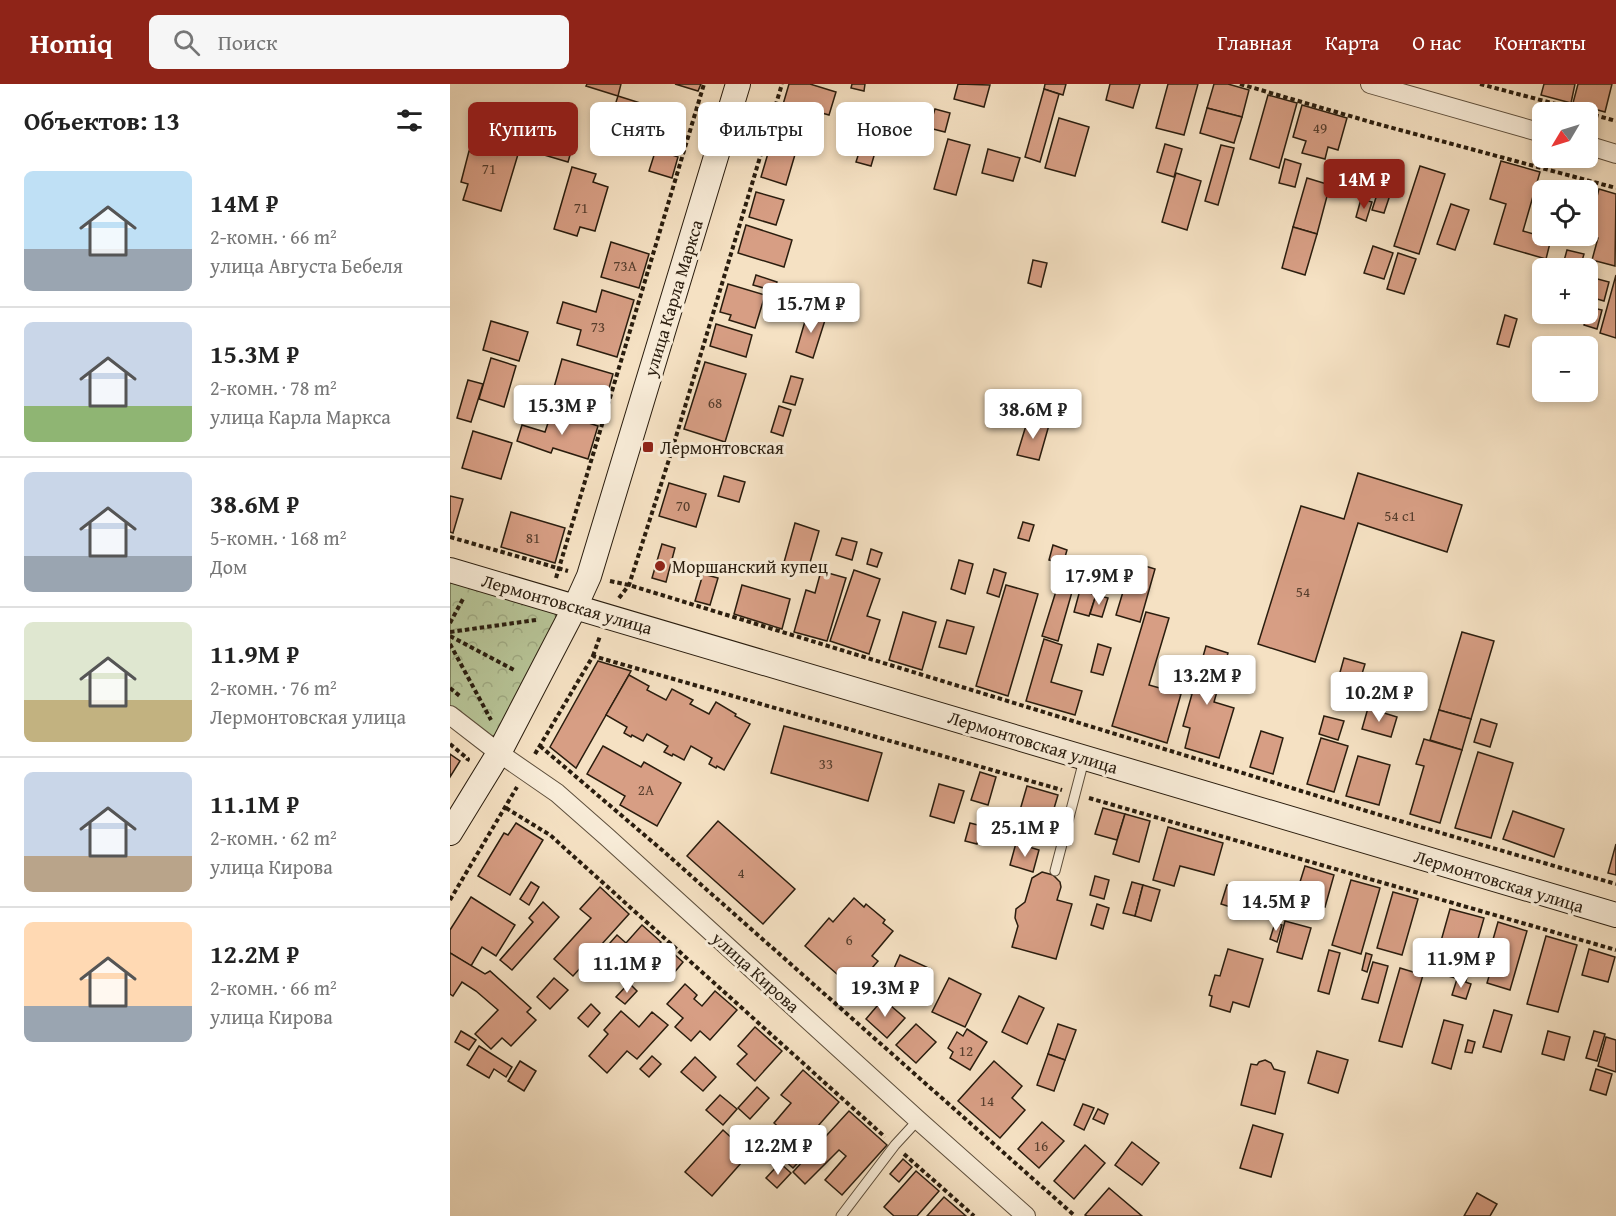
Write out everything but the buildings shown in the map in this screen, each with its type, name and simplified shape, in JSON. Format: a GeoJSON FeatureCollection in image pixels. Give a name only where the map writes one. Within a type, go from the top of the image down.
{"type":"FeatureCollection","features":[{"type":"Feature","properties":{"kind":"main road","name":"улица Карла Маркса"},"geometry":{"type":"LineString","coordinates":[[450,833],[490,746],[575,607],[589,576],[738,84]]}},
{"type":"Feature","properties":{"kind":"main road","name":"Лермонтовская улица"},"geometry":{"type":"LineString","coordinates":[[450,570],[1616,915]]}},
{"type":"Feature","properties":{"kind":"street"},"geometry":{"type":"LineString","coordinates":[[1370,84],[1532,130]]}},
{"type":"Feature","properties":{"kind":"street"},"geometry":{"type":"LineString","coordinates":[[1598,148],[1616,153]]}},
{"type":"Feature","properties":{"kind":"street","name":"улица Кирова"},"geometry":{"type":"LineString","coordinates":[[450,714],[557,794],[607,837],[1026,1216]]}},
{"type":"Feature","properties":{"kind":"lane"},"geometry":{"type":"LineString","coordinates":[[1055,871],[1084,757]]}},
{"type":"Feature","properties":{"kind":"lane"},"geometry":{"type":"LineString","coordinates":[[842,1216],[894,1145],[918,1120]]}},
{"type":"Feature","properties":{"kind":"path"},"geometry":{"type":"LineString","coordinates":[[450,634],[543,619],[704,84]]}},
{"type":"Feature","properties":{"kind":"path"},"geometry":{"type":"LineString","coordinates":[[450,900],[593,656],[606,616],[629,585],[782,84]]}},
{"type":"Feature","properties":{"kind":"path"},"geometry":{"type":"LineString","coordinates":[[1240,84],[1374,123],[1616,188]]}},
{"type":"Feature","properties":{"kind":"path"},"geometry":{"type":"LineString","coordinates":[[1480,84],[1546,102]]}},
{"type":"Feature","properties":{"kind":"path"},"geometry":{"type":"LineString","coordinates":[[1598,116],[1616,121]]}},
{"type":"Feature","properties":{"kind":"path"},"geometry":{"type":"LineString","coordinates":[[450,537],[559,569],[629,585],[1383,816],[1616,884]]}},
{"type":"Feature","properties":{"kind":"path"},"geometry":{"type":"LineString","coordinates":[[450,622],[464,596]]}},
{"type":"Feature","properties":{"kind":"path"},"geometry":{"type":"LineString","coordinates":[[450,634],[516,671],[511,681]]}},
{"type":"Feature","properties":{"kind":"path"},"geometry":{"type":"LineString","coordinates":[[450,644],[491,720]]}},
{"type":"Feature","properties":{"kind":"path"},"geometry":{"type":"LineString","coordinates":[[593,656],[1616,950]]}},
{"type":"Feature","properties":{"kind":"path"},"geometry":{"type":"LineString","coordinates":[[490,746],[491,720],[496,710]]}},
{"type":"Feature","properties":{"kind":"path"},"geometry":{"type":"LineString","coordinates":[[450,744],[468,759],[462,768]]}},
{"type":"Feature","properties":{"kind":"path"},"geometry":{"type":"LineString","coordinates":[[540,746],[662,850],[1075,1216]]}},
{"type":"Feature","properties":{"kind":"path"},"geometry":{"type":"LineString","coordinates":[[506,807],[550,835],[974,1216]]}},
{"type":"Feature","properties":{"kind":"green space"},"geometry":{"type":"Polygon","coordinates":[[[450,577],[555,612],[556,619],[499,734],[495,736],[485,734],[450,706],[450,577]]]}},
{"type":"Feature","properties":{"kind":"place","name":"Лермонтовская"},"geometry":{"type":"Point","coordinates":[648,447]}},
{"type":"Feature","properties":{"kind":"place","name":"Моршанский купец"},"geometry":{"type":"Point","coordinates":[660,566]}}]}
